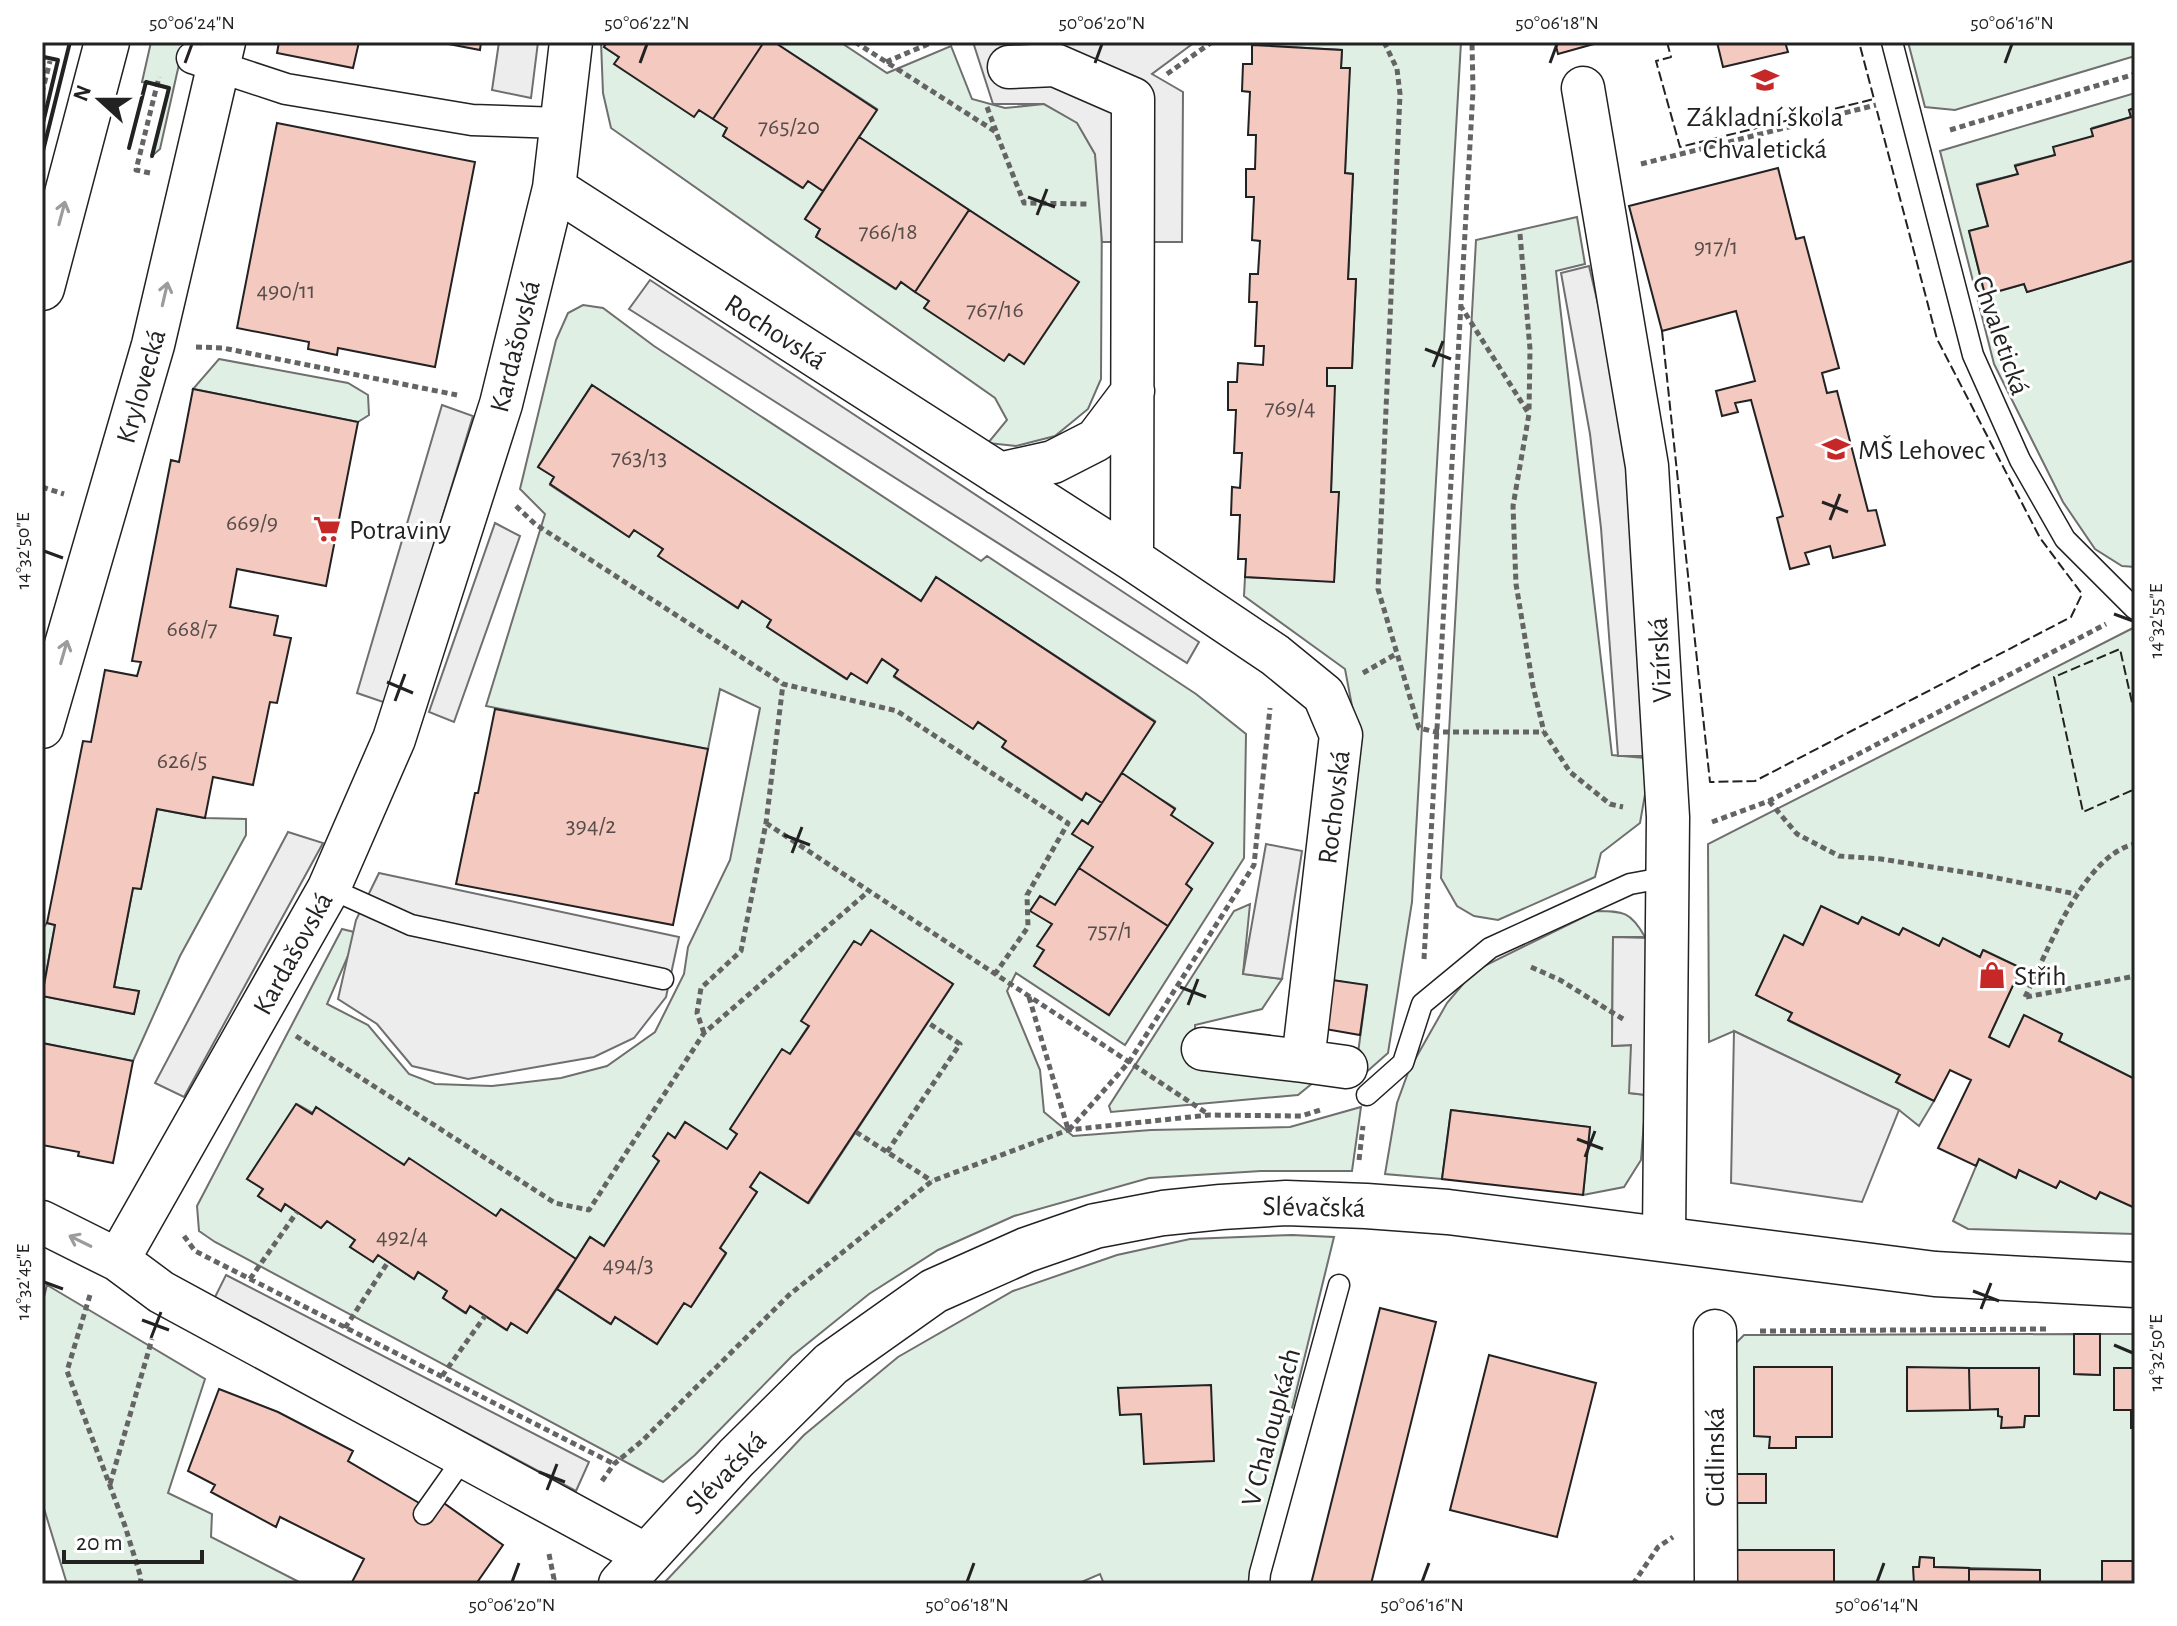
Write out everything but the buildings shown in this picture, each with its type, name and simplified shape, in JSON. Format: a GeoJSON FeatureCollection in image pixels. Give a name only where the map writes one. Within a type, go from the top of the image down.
{"type":"FeatureCollection","features":[{"type":"Feature","properties":{"kind":"street"},"geometry":{"type":"LineString","coordinates":[[42,288],[107,42]]}},
{"type":"Feature","properties":{"kind":"street","name":"Kardašovská"},"geometry":{"type":"LineString","coordinates":[[118,1260],[329,888],[394,739],[501,404],[554,188],[571,42]]}},
{"type":"Feature","properties":{"kind":"street"},"geometry":{"type":"LineString","coordinates":[[211,56],[286,89],[472,120],[561,123]]}},
{"type":"Feature","properties":{"kind":"street","name":"Krylovecká"},"geometry":{"type":"LineString","coordinates":[[42,727],[153,345],[211,56]]}},
{"type":"Feature","properties":{"kind":"street"},"geometry":{"type":"LineString","coordinates":[[1009,67],[1055,65],[1133,99],[1132,559]]}},
{"type":"Feature","properties":{"kind":"street","name":"Vizírská"},"geometry":{"type":"LineString","coordinates":[[1583,88],[1647,466],[1668,817],[1664,1238]]}},
{"type":"Feature","properties":{"kind":"street","name":"Rochovská"},"geometry":{"type":"LineString","coordinates":[[554,188],[1132,559],[1275,655],[1324,695],[1341,735],[1303,1061]]}},
{"type":"Feature","properties":{"kind":"street"},"geometry":{"type":"LineString","coordinates":[[999,474],[1053,462],[1096,440],[1133,391]]}},
{"type":"Feature","properties":{"kind":"street"},"geometry":{"type":"LineString","coordinates":[[1203,1049],[1303,1061],[1356,1081]]}},
{"type":"Feature","properties":{"kind":"street","name":"Slévačská"},"geometry":{"type":"LineString","coordinates":[[634,1569],[736,1458],[831,1364],[934,1291],[1026,1250],[1095,1226],[1163,1213],[1286,1203],[1448,1212],[1935,1274],[2135,1285]]}},
{"type":"Feature","properties":{"kind":"street"},"geometry":{"type":"LineString","coordinates":[[42,1222],[118,1260],[161,1292],[465,1456],[634,1569]]}},
{"type":"Feature","properties":{"kind":"street","name":"Cidlinská"},"geometry":{"type":"LineString","coordinates":[[1715,1331],[1716,1584]]}},
{"type":"Feature","properties":{"kind":"lane","name":"Chvaletická"},"geometry":{"type":"LineString","coordinates":[[1892,42],[1973,355],[2020,460],[2065,539],[2135,609]]}},
{"type":"Feature","properties":{"kind":"lane"},"geometry":{"type":"LineString","coordinates":[[1356,1081],[1403,1063],[1422,1004],[1490,948],[1630,884],[1668,877]]}},
{"type":"Feature","properties":{"kind":"lane"},"geometry":{"type":"LineString","coordinates":[[329,888],[411,925],[663,979]]}},
{"type":"Feature","properties":{"kind":"lane","name":"V Chaloupkách"},"geometry":{"type":"LineString","coordinates":[[1259,1584],[1291,1453],[1339,1285]]}},
{"type":"Feature","properties":{"kind":"lane"},"geometry":{"type":"LineString","coordinates":[[424,1514],[465,1456]]}},
{"type":"Feature","properties":{"kind":"path"},"geometry":{"type":"LineString","coordinates":[[855,42],[996,132],[1024,203],[1133,204]]}},
{"type":"Feature","properties":{"kind":"path"},"geometry":{"type":"LineString","coordinates":[[886,62],[933,42]]}},
{"type":"Feature","properties":{"kind":"path"},"geometry":{"type":"LineString","coordinates":[[1133,99],[1212,42]]}},
{"type":"Feature","properties":{"kind":"path"},"geometry":{"type":"LineString","coordinates":[[1384,42],[1397,69],[1400,94],[1378,589],[1419,728],[1436,732],[1544,732]]}},
{"type":"Feature","properties":{"kind":"path"},"geometry":{"type":"LineString","coordinates":[[1422,1004],[1473,91],[1472,42]]}},
{"type":"Feature","properties":{"kind":"path"},"geometry":{"type":"LineString","coordinates":[[42,93],[50,61]]}},
{"type":"Feature","properties":{"kind":"path"},"geometry":{"type":"LineString","coordinates":[[1919,139],[2135,74]]}},
{"type":"Feature","properties":{"kind":"path"},"geometry":{"type":"LineString","coordinates":[[156,175],[136,170],[159,76]]}},
{"type":"Feature","properties":{"kind":"path"},"geometry":{"type":"LineString","coordinates":[[1598,175],[1876,104]]}},
{"type":"Feature","properties":{"kind":"path"},"geometry":{"type":"LineString","coordinates":[[1520,234],[1530,349],[1529,414],[1513,506],[1516,584],[1544,732],[1570,772],[1610,804],[1711,823],[1769,801],[2135,609]]}},
{"type":"Feature","properties":{"kind":"path"},"geometry":{"type":"LineString","coordinates":[[1460,305],[1529,414]]}},
{"type":"Feature","properties":{"kind":"path"},"geometry":{"type":"LineString","coordinates":[[153,345],[223,348],[501,404]]}},
{"type":"Feature","properties":{"kind":"path"},"geometry":{"type":"LineString","coordinates":[[479,473],[535,524],[783,684],[897,711],[1068,823],[1027,895],[1028,927],[995,974]]}},
{"type":"Feature","properties":{"kind":"path"},"geometry":{"type":"LineString","coordinates":[[42,487],[69,496]]}},
{"type":"Feature","properties":{"kind":"path"},"geometry":{"type":"LineString","coordinates":[[1029,996],[1068,1130],[1129,1062],[1254,865],[1275,655]]}},
{"type":"Feature","properties":{"kind":"path"},"geometry":{"type":"LineString","coordinates":[[704,1033],[697,1013],[701,988],[741,951],[766,823],[783,684]]}},
{"type":"Feature","properties":{"kind":"path"},"geometry":{"type":"LineString","coordinates":[[1769,801],[1797,834],[1839,856],[1895,861],[2076,894]]}},
{"type":"Feature","properties":{"kind":"path"},"geometry":{"type":"LineString","coordinates":[[766,823],[1209,1115]]}},
{"type":"Feature","properties":{"kind":"path"},"geometry":{"type":"LineString","coordinates":[[2135,844],[2126,846],[2098,867],[2076,894],[2025,997],[2135,976]]}},
{"type":"Feature","properties":{"kind":"path"},"geometry":{"type":"LineString","coordinates":[[258,1012],[555,1203],[589,1210],[704,1033],[869,891]]}},
{"type":"Feature","properties":{"kind":"path"},"geometry":{"type":"LineString","coordinates":[[1490,948],[1560,980],[1613,1012],[1645,1037],[1665,1043]]}},
{"type":"Feature","properties":{"kind":"path"},"geometry":{"type":"LineString","coordinates":[[887,1152],[960,1044],[927,1022]]}},
{"type":"Feature","properties":{"kind":"path"},"geometry":{"type":"LineString","coordinates":[[856,1132],[932,1181]]}},
{"type":"Feature","properties":{"kind":"path"},"geometry":{"type":"LineString","coordinates":[[250,1279],[297,1212]]}},
{"type":"Feature","properties":{"kind":"path"},"geometry":{"type":"LineString","coordinates":[[185,1223],[183,1234],[195,1251],[614,1464]]}},
{"type":"Feature","properties":{"kind":"path"},"geometry":{"type":"LineString","coordinates":[[118,1260],[87,1298],[67,1371],[110,1484],[141,1578],[140,1584]]}},
{"type":"Feature","properties":{"kind":"path"},"geometry":{"type":"LineString","coordinates":[[345,1328],[388,1262]]}},
{"type":"Feature","properties":{"kind":"path"},"geometry":{"type":"LineString","coordinates":[[442,1376],[485,1316]]}},
{"type":"Feature","properties":{"kind":"path"},"geometry":{"type":"LineString","coordinates":[[1715,1331],[2057,1329]]}},
{"type":"Feature","properties":{"kind":"path"},"geometry":{"type":"LineString","coordinates":[[110,1484],[152,1339]]}},
{"type":"Feature","properties":{"kind":"green space"},"geometry":{"type":"Polygon","coordinates":[[[151,42],[184,42],[160,149],[152,156],[169,88],[142,82],[151,42]]]}},
{"type":"Feature","properties":{"kind":"green space"},"geometry":{"type":"Polygon","coordinates":[[[601,42],[607,42],[604,47],[619,57],[615,64],[727,128],[723,136],[802,188],[808,181],[823,191],[805,219],[820,229],[816,237],[895,289],[901,282],[929,301],[925,307],[1009,354],[1078,282],[859,137],[877,109],[774,42],[840,42],[887,73],[951,46],[972,99],[1005,108],[1044,104],[1077,122],[1095,154],[1102,192],[1101,379],[1088,409],[1055,436],[1016,446],[988,443],[1007,420],[995,398],[611,128],[603,93],[601,42]]]}},
{"type":"Feature","properties":{"kind":"green space"},"geometry":{"type":"Polygon","coordinates":[[[1251,42],[1461,42],[1412,902],[1388,1053],[1354,1083],[1367,986],[1332,980],[1359,743],[1345,669],[1244,596],[1245,577],[1334,581],[1338,493],[1331,492],[1334,386],[1327,386],[1327,368],[1352,368],[1356,280],[1348,279],[1353,174],[1345,173],[1349,68],[1341,68],[1342,50],[1252,45],[1251,42]]]}},
{"type":"Feature","properties":{"kind":"green space"},"geometry":{"type":"Polygon","coordinates":[[[1908,42],[2135,42],[2135,56],[1955,110],[1925,107],[1908,42]]]}},
{"type":"Feature","properties":{"kind":"green space"},"geometry":{"type":"Polygon","coordinates":[[[2135,93],[2135,108],[2129,110],[2131,117],[2092,128],[2093,136],[2055,155],[2015,165],[2018,174],[1977,184],[1988,226],[1969,231],[1985,295],[2024,284],[2027,292],[2135,260],[2135,567],[2122,566],[2095,549],[2063,502],[1994,364],[1940,151],[2135,93]]]}},
{"type":"Feature","properties":{"kind":"green space"},"geometry":{"type":"Polygon","coordinates":[[[1577,217],[1585,264],[1556,271],[1612,755],[1645,758],[1647,783],[1640,823],[1601,853],[1595,877],[1498,920],[1474,916],[1457,906],[1441,878],[1476,240],[1577,217]]]}},
{"type":"Feature","properties":{"kind":"green space"},"geometry":{"type":"Polygon","coordinates":[[[583,305],[603,308],[654,346],[981,561],[987,556],[1196,694],[1246,734],[1244,858],[1125,1045],[1016,973],[1007,991],[1040,1070],[1044,1112],[1073,1136],[1151,1130],[1290,1127],[1361,1107],[1352,1171],[1261,1171],[1149,1178],[1014,1216],[938,1250],[869,1294],[792,1356],[695,1455],[663,1482],[199,1231],[197,1206],[342,929],[358,933],[327,1004],[368,1025],[409,1074],[435,1084],[492,1086],[561,1078],[607,1066],[655,1032],[684,974],[688,947],[730,860],[760,708],[720,689],[708,749],[486,706],[545,514],[520,489],[556,340],[568,313],[583,305]],[[592,385],[538,467],[554,477],[550,485],[629,537],[634,530],[663,549],[659,556],[737,608],[742,601],[771,620],[767,627],[846,679],[851,673],[867,682],[882,659],[898,670],[894,677],[973,728],[978,722],[1006,741],[1003,748],[1081,800],[1086,793],[1102,803],[1088,824],[1082,820],[1073,833],[1093,847],[1055,905],[1040,896],[1031,910],[1052,924],[1038,946],[1044,950],[1034,966],[1109,1015],[1192,889],[1186,884],[1171,815],[1175,808],[1121,774],[1155,721],[937,578],[921,601],[592,385]],[[871,931],[790,1054],[782,1050],[731,1129],[737,1134],[727,1149],[685,1123],[675,1138],[668,1134],[653,1156],[659,1161],[604,1246],[590,1237],[576,1259],[501,1209],[496,1216],[297,1104],[247,1179],[263,1189],[258,1196],[281,1211],[285,1204],[321,1228],[327,1221],[355,1240],[350,1247],[373,1262],[378,1255],[414,1279],[418,1272],[447,1291],[443,1298],[465,1313],[470,1306],[506,1330],[511,1323],[527,1333],[557,1289],[610,1324],[615,1317],[657,1344],[684,1303],[691,1307],[726,1254],[720,1248],[757,1192],[750,1187],[760,1172],[809,1203],[953,984],[871,931]]]}},
{"type":"Feature","properties":{"kind":"green space"},"geometry":{"type":"Polygon","coordinates":[[[219,359],[348,383],[368,395],[369,415],[358,422],[193,389],[219,359]]]}},
{"type":"Feature","properties":{"kind":"green space"},"geometry":{"type":"Polygon","coordinates":[[[2135,627],[2135,1079],[2059,1041],[2062,1034],[2024,1015],[2009,1047],[1989,1037],[2021,968],[1984,950],[1980,957],[1943,939],[1939,946],[1903,928],[1899,935],[1862,917],[1858,924],[1821,907],[1803,945],[1784,936],[1756,995],[1792,1013],[1789,1021],[1900,1075],[1896,1082],[1934,1101],[1919,1126],[1899,1110],[1734,1031],[1709,1042],[1708,844],[2135,627]]]}},
{"type":"Feature","properties":{"kind":"green space"},"geometry":{"type":"Polygon","coordinates":[[[157,809],[205,818],[246,819],[246,835],[180,956],[133,1061],[42,1043],[42,996],[134,1014],[139,991],[114,987],[133,888],[141,889],[157,809]]]}},
{"type":"Feature","properties":{"kind":"green space"},"geometry":{"type":"Polygon","coordinates":[[[1250,904],[1243,974],[1282,979],[1262,1009],[1195,1025],[1197,1068],[1314,1082],[1298,1095],[1111,1112],[1109,1106],[1234,911],[1250,904]]]}},
{"type":"Feature","properties":{"kind":"green space"},"geometry":{"type":"Polygon","coordinates":[[[1596,911],[1626,915],[1645,937],[1613,937],[1612,1046],[1632,1045],[1630,1093],[1646,1095],[1641,1160],[1624,1187],[1583,1195],[1590,1127],[1451,1110],[1442,1179],[1385,1174],[1397,1103],[1409,1070],[1447,1003],[1474,971],[1596,911]]]}},
{"type":"Feature","properties":{"kind":"green space"},"geometry":{"type":"Polygon","coordinates":[[[47,923],[55,925],[42,996],[42,930],[47,923]]]}},
{"type":"Feature","properties":{"kind":"green space"},"geometry":{"type":"Polygon","coordinates":[[[1979,1159],[2015,1177],[2019,1170],[2056,1188],[2060,1181],[2096,1199],[2100,1192],[2135,1208],[2135,1234],[1968,1229],[1953,1221],[1979,1159]]]}},
{"type":"Feature","properties":{"kind":"green space"},"geometry":{"type":"Polygon","coordinates":[[[1292,1235],[1334,1237],[1249,1584],[1104,1584],[1100,1574],[1077,1584],[663,1584],[804,1435],[898,1357],[1013,1291],[1117,1255],[1190,1239],[1292,1235]],[[1118,1388],[1120,1414],[1141,1414],[1214,1461],[1118,1388]]]}},
{"type":"Feature","properties":{"kind":"green space"},"geometry":{"type":"Polygon","coordinates":[[[47,1285],[205,1379],[168,1493],[212,1514],[211,1537],[303,1584],[67,1584],[42,1502],[42,1305],[47,1285]]]}},
{"type":"Feature","properties":{"kind":"green space"},"geometry":{"type":"Polygon","coordinates":[[[2074,1334],[2074,1374],[2099,1375],[2100,1334],[2135,1334],[2135,1368],[2114,1368],[2115,1410],[2131,1410],[2131,1428],[2135,1428],[2135,1561],[2102,1561],[2102,1584],[2040,1584],[2040,1570],[1934,1567],[1934,1558],[1920,1557],[1919,1567],[1914,1568],[1914,1584],[1834,1584],[1834,1550],[1727,1550],[1728,1503],[1766,1503],[1766,1475],[1728,1474],[1725,1354],[1744,1335],[2074,1334]],[[2039,1368],[1908,1411],[1998,1409],[2002,1428],[2024,1427],[2025,1416],[2039,1416],[2039,1368]]]}},
{"type":"Feature","properties":{"kind":"shaded area"},"geometry":{"type":"Polygon","coordinates":[[[499,42],[538,42],[531,98],[492,90],[499,42]]]}},
{"type":"Feature","properties":{"kind":"shaded area"},"geometry":{"type":"Polygon","coordinates":[[[973,42],[1195,42],[1152,74],[1183,92],[1182,242],[1102,242],[1095,154],[1077,123],[1044,104],[993,104],[973,42]]]}},
{"type":"Feature","properties":{"kind":"shaded area"},"geometry":{"type":"Polygon","coordinates":[[[1589,266],[1611,359],[1627,466],[1649,756],[1618,756],[1601,528],[1590,434],[1561,273],[1589,266]]]}},
{"type":"Feature","properties":{"kind":"shaded area"},"geometry":{"type":"Polygon","coordinates":[[[650,280],[1199,642],[1187,663],[629,309],[650,280]]]}},
{"type":"Feature","properties":{"kind":"shaded area"},"geometry":{"type":"Polygon","coordinates":[[[442,405],[473,416],[386,703],[357,693],[442,405]]]}},
{"type":"Feature","properties":{"kind":"shaded area"},"geometry":{"type":"Polygon","coordinates":[[[495,523],[520,536],[454,722],[429,712],[495,523]]]}},
{"type":"Feature","properties":{"kind":"shaded area"},"geometry":{"type":"Polygon","coordinates":[[[288,832],[323,843],[184,1097],[155,1083],[288,832]]]}},
{"type":"Feature","properties":{"kind":"shaded area"},"geometry":{"type":"Polygon","coordinates":[[[1266,844],[1302,851],[1282,979],[1243,974],[1266,844]]]}},
{"type":"Feature","properties":{"kind":"shaded area"},"geometry":{"type":"Polygon","coordinates":[[[379,873],[679,937],[666,997],[634,1038],[594,1057],[468,1079],[412,1066],[377,1024],[338,999],[356,920],[379,873]]]}},
{"type":"Feature","properties":{"kind":"shaded area"},"geometry":{"type":"Polygon","coordinates":[[[1613,937],[1650,938],[1646,1095],[1629,1093],[1631,1045],[1612,1046],[1613,937]]]}},
{"type":"Feature","properties":{"kind":"shaded area"},"geometry":{"type":"Polygon","coordinates":[[[1734,1031],[1899,1110],[1862,1202],[1731,1183],[1734,1031]]]}},
{"type":"Feature","properties":{"kind":"shaded area"},"geometry":{"type":"Polygon","coordinates":[[[226,1275],[589,1462],[576,1491],[214,1299],[226,1275]]]}},
{"type":"Feature","properties":{"kind":"fence"},"geometry":{"type":"LineString","coordinates":[[1667,42],[1671,57],[1656,61],[1680,147],[1874,99],[1859,42]]}},
{"type":"Feature","properties":{"kind":"fence"},"geometry":{"type":"LineString","coordinates":[[1662,331],[1710,782],[1755,781],[2071,617],[2082,594],[2040,538],[1937,339],[1877,111]]}},
{"type":"Feature","properties":{"kind":"fence"},"geometry":{"type":"LineString","coordinates":[[2135,716],[2120,649],[2054,677],[2083,812],[2135,789]]}},
{"type":"Feature","properties":{"kind":"wall"},"geometry":{"type":"LineString","coordinates":[[42,155],[70,42]]}},
{"type":"Feature","properties":{"kind":"wall"},"geometry":{"type":"LineString","coordinates":[[42,64],[44,57],[58,60],[42,127]]}},
{"type":"Feature","properties":{"kind":"wall"},"geometry":{"type":"LineString","coordinates":[[129,148],[146,82],[169,88],[152,156]]}},
{"type":"Feature","properties":{"kind":"place","name":"Základní škola Chvaletická"},"geometry":{"type":"Point","coordinates":[1765,80]}},
{"type":"Feature","properties":{"kind":"place","name":"MŠ Lehovec"},"geometry":{"type":"Point","coordinates":[1836,449]}},
{"type":"Feature","properties":{"kind":"place","name":"Potraviny"},"geometry":{"type":"Point","coordinates":[327,529]}},
{"type":"Feature","properties":{"kind":"place","name":"Střih"},"geometry":{"type":"Point","coordinates":[1992,975]}}]}
